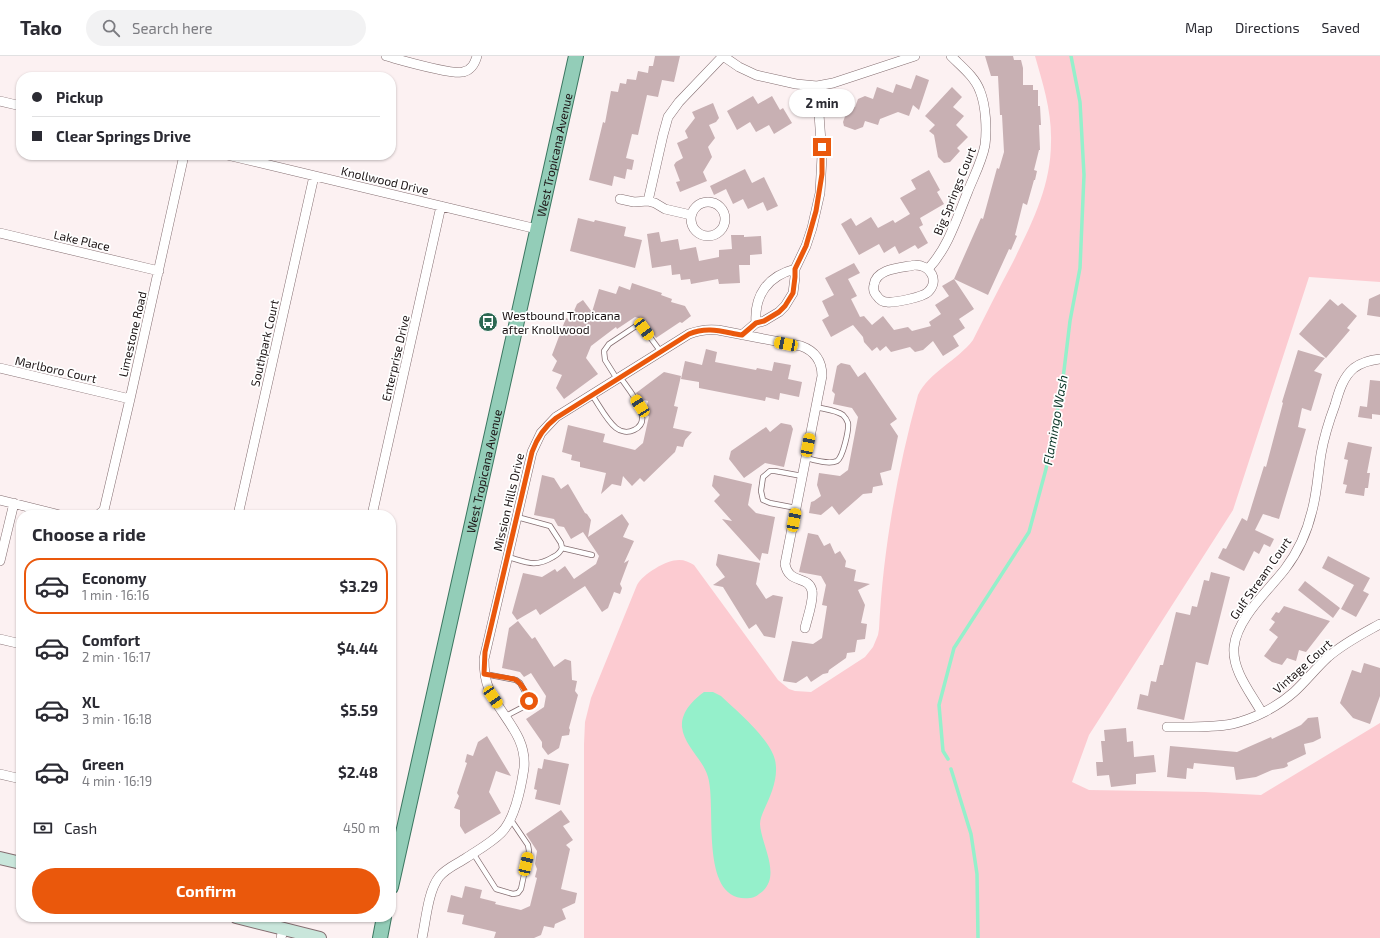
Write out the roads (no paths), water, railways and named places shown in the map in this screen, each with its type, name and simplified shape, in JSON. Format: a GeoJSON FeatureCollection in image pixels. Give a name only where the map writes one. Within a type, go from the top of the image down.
{"type":"FeatureCollection","features":[{"type":"Feature","properties":{"kind":"main road","name":"West Tropicana Avenue"},"geometry":{"type":"LineString","coordinates":[[396,864],[576,56]]}},
{"type":"Feature","properties":{"kind":"main road"},"geometry":{"type":"LineString","coordinates":[[380,938],[383,922]]}},
{"type":"Feature","properties":{"kind":"street"},"geometry":{"type":"LineString","coordinates":[[386,56],[452,72],[464,72],[475,64],[477,56]]}},
{"type":"Feature","properties":{"kind":"street"},"geometry":{"type":"LineString","coordinates":[[648,202],[668,117],[679,102],[723,56],[739,67],[756,75],[796,84],[817,86],[833,83],[915,56]]}},
{"type":"Feature","properties":{"kind":"street","name":"Big Springs Court"},"geometry":{"type":"LineString","coordinates":[[928,269],[939,257],[947,241],[982,156],[986,134],[986,123],[980,91],[973,79],[952,56]]}},
{"type":"Feature","properties":{"kind":"street"},"geometry":{"type":"LineString","coordinates":[[742,335],[756,323],[772,317],[785,306],[793,293],[795,269],[806,246],[812,228],[820,193],[822,156],[817,86]]}},
{"type":"Feature","properties":{"kind":"street"},"geometry":{"type":"LineString","coordinates":[[0,101],[16,105]]}},
{"type":"Feature","properties":{"kind":"street","name":"Limestone Road"},"geometry":{"type":"LineString","coordinates":[[104,510],[183,160]]}},
{"type":"Feature","properties":{"kind":"street","name":"Knollwood Drive"},"geometry":{"type":"LineString","coordinates":[[248,160],[537,229]]}},
{"type":"Feature","properties":{"kind":"street","name":"Southpark Court"},"geometry":{"type":"LineString","coordinates":[[239,510],[314,176]]}},
{"type":"Feature","properties":{"kind":"street"},"geometry":{"type":"LineString","coordinates":[[620,199],[634,202],[655,203],[665,209],[691,215]]}},
{"type":"Feature","properties":{"kind":"street","name":"Enterprise Drive"},"geometry":{"type":"LineString","coordinates":[[373,510],[441,206]]}},
{"type":"Feature","properties":{"kind":"street","name":"Lake Place"},"geometry":{"type":"LineString","coordinates":[[0,233],[158,270]]}},
{"type":"Feature","properties":{"kind":"street"},"geometry":{"type":"LineString","coordinates":[[915,265],[924,266],[928,269],[931,273],[933,283],[932,288],[925,295],[887,302],[878,298],[875,294],[875,280],[882,273],[915,265]]}},
{"type":"Feature","properties":{"kind":"street"},"geometry":{"type":"LineString","coordinates":[[756,323],[755,315],[758,299],[766,285],[779,275],[795,269]]}},
{"type":"Feature","properties":{"kind":"street","name":"Mission Hills Drive"},"geometry":{"type":"LineString","coordinates":[[422,938],[431,896],[436,882],[444,871],[497,837],[511,820],[516,805],[524,769],[524,761],[519,739],[489,690],[484,674],[485,652],[532,452],[537,439],[548,424],[689,334],[697,331],[712,329],[801,346],[812,352],[819,361],[822,371],[785,564],[786,569],[791,576],[807,583],[812,590],[812,598],[805,628]]}},
{"type":"Feature","properties":{"kind":"street","name":"Gulf Stream Court"},"geometry":{"type":"LineString","coordinates":[[1262,713],[1236,665],[1234,656],[1235,640],[1249,613],[1286,568],[1302,539],[1312,510],[1325,436],[1344,379],[1360,364],[1366,361],[1380,359]]}},
{"type":"Feature","properties":{"kind":"street","name":"Marlboro Court"},"geometry":{"type":"LineString","coordinates":[[0,368],[130,399]]}},
{"type":"Feature","properties":{"kind":"street"},"geometry":{"type":"LineString","coordinates":[[0,500],[41,510]]}},
{"type":"Feature","properties":{"kind":"street"},"geometry":{"type":"LineString","coordinates":[[0,561],[14,503]]}},
{"type":"Feature","properties":{"kind":"street","name":"Vintage Court"},"geometry":{"type":"LineString","coordinates":[[1167,727],[1202,728],[1218,726],[1240,721],[1262,713],[1293,692],[1337,650],[1380,624]]}},
{"type":"Feature","properties":{"kind":"street"},"geometry":{"type":"LineString","coordinates":[[0,639],[16,643]]}},
{"type":"Feature","properties":{"kind":"street"},"geometry":{"type":"LineString","coordinates":[[0,774],[16,778]]}},
{"type":"Feature","properties":{"kind":"street"},"geometry":{"type":"LineString","coordinates":[[0,858],[16,862]]}},
{"type":"Feature","properties":{"kind":"street"},"geometry":{"type":"LineString","coordinates":[[250,922],[282,933],[320,938]]}},
{"type":"Feature","properties":{"kind":"lane"},"geometry":{"type":"LineString","coordinates":[[592,395],[616,428],[620,431],[628,432],[637,428],[642,420],[642,411],[605,360],[604,351],[609,344],[634,327],[639,326],[644,329],[661,352]]}},
{"type":"Feature","properties":{"kind":"lane"},"geometry":{"type":"LineString","coordinates":[[806,458],[833,462],[839,459],[843,453],[848,427],[846,418],[838,412],[816,408]]}},
{"type":"Feature","properties":{"kind":"lane"},"geometry":{"type":"LineString","coordinates":[[796,508],[766,502],[762,497],[761,491],[763,477],[770,471],[802,476]]}},
{"type":"Feature","properties":{"kind":"lane"},"geometry":{"type":"LineString","coordinates":[[508,557],[540,564],[558,554],[562,548],[561,543],[550,526],[517,517]]}},
{"type":"Feature","properties":{"kind":"lane"},"geometry":{"type":"LineString","coordinates":[[562,548],[592,555]]}},
{"type":"Feature","properties":{"kind":"lane"},"geometry":{"type":"LineString","coordinates":[[484,674],[516,680],[520,683],[529,699],[527,705],[506,716]]}},
{"type":"Feature","properties":{"kind":"lane"},"geometry":{"type":"LineString","coordinates":[[473,853],[496,889],[513,894],[518,893],[521,889],[530,851],[511,820]]}},
{"type":"Feature","properties":{"kind":"waterway","name":"Flamingo Wash"},"geometry":{"type":"LineString","coordinates":[[948,759],[943,751],[939,705],[954,648],[1029,532],[1046,469],[1062,387],[1070,321],[1080,268],[1084,175],[1080,102],[1071,56]]}},
{"type":"Feature","properties":{"kind":"waterway","name":"Flamingo Wash"},"geometry":{"type":"LineString","coordinates":[[951,769],[971,834],[977,874],[978,938]]}},
{"type":"Feature","properties":{"kind":"place","name":"Westbound Tropicana after Knollwood"},"geometry":{"type":"Point","coordinates":[488,322]}}]}
